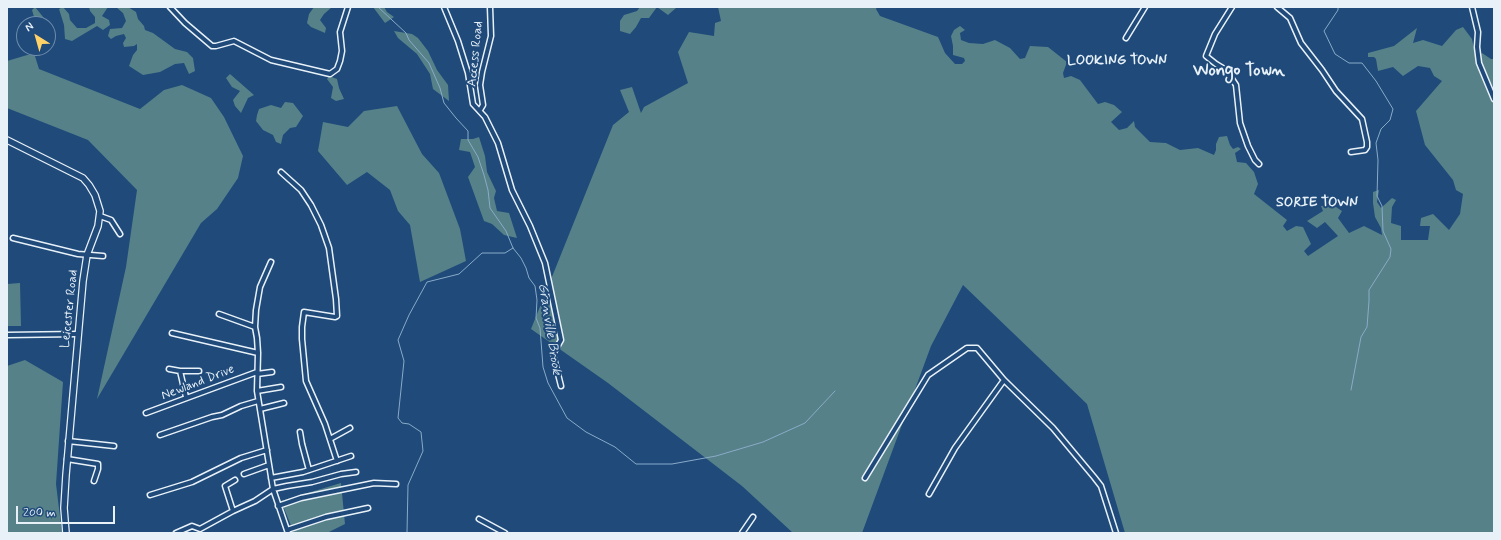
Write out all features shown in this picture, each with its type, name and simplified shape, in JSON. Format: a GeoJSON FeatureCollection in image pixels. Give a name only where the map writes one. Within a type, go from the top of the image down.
{"type":"FeatureCollection","features":[{"type":"Feature","properties":{"kind":"street"},"geometry":{"type":"LineString","coordinates":[[170,7],[184,23],[209,44],[216,46],[234,41],[271,60],[330,74],[337,70],[340,61],[342,51],[340,32],[348,7]]}},
{"type":"Feature","properties":{"kind":"street","name":"Access Road"},"geometry":{"type":"LineString","coordinates":[[444,7],[458,41],[468,73],[473,104],[480,110],[483,105],[480,85],[481,76],[491,36],[490,7]]}},
{"type":"Feature","properties":{"kind":"street"},"geometry":{"type":"LineString","coordinates":[[1126,38],[1145,7]]}},
{"type":"Feature","properties":{"kind":"street"},"geometry":{"type":"LineString","coordinates":[[1232,7],[1215,34],[1206,56],[1211,61],[1226,70],[1236,85],[1240,123],[1254,160],[1259,164]]}},
{"type":"Feature","properties":{"kind":"street"},"geometry":{"type":"LineString","coordinates":[[1278,7],[1290,18],[1301,44],[1322,70],[1336,91],[1362,119],[1368,142],[1367,147],[1365,150],[1352,152]]}},
{"type":"Feature","properties":{"kind":"street"},"geometry":{"type":"LineString","coordinates":[[1472,7],[1478,32],[1477,51],[1479,64],[1494,99]]}},
{"type":"Feature","properties":{"kind":"street"},"geometry":{"type":"LineString","coordinates":[[480,110],[498,143],[512,190],[530,226],[545,263],[561,340],[553,354],[561,386]]}},
{"type":"Feature","properties":{"kind":"street","name":"Leicester Road"},"geometry":{"type":"LineString","coordinates":[[7,140],[84,180],[95,195],[99,206],[100,216],[96,232],[87,255],[83,281],[68,441],[64,508],[66,533]]}},
{"type":"Feature","properties":{"kind":"street"},"geometry":{"type":"LineString","coordinates":[[281,172],[301,190],[316,213],[328,248],[334,284],[337,316],[335,317],[305,312],[302,327],[306,381],[330,438],[337,461]]}},
{"type":"Feature","properties":{"kind":"street"},"geometry":{"type":"LineString","coordinates":[[100,216],[111,220],[120,234]]}},
{"type":"Feature","properties":{"kind":"street"},"geometry":{"type":"LineString","coordinates":[[13,238],[41,246],[87,255],[103,256]]}},
{"type":"Feature","properties":{"kind":"street"},"geometry":{"type":"LineString","coordinates":[[271,262],[258,297],[255,327],[258,353],[257,391],[273,490],[287,531],[326,517],[368,508]]}},
{"type":"Feature","properties":{"kind":"street"},"geometry":{"type":"LineString","coordinates":[[219,314],[255,327]]}},
{"type":"Feature","properties":{"kind":"street"},"geometry":{"type":"LineString","coordinates":[[172,333],[258,353]]}},
{"type":"Feature","properties":{"kind":"street"},"geometry":{"type":"LineString","coordinates":[[7,335],[78,334]]}},
{"type":"Feature","properties":{"kind":"street"},"geometry":{"type":"LineString","coordinates":[[866,478],[928,375],[967,348],[977,348],[1004,380],[1053,428],[1094,477],[1100,486],[1116,533]]}},
{"type":"Feature","properties":{"kind":"street"},"geometry":{"type":"LineString","coordinates":[[169,369],[199,372]]}},
{"type":"Feature","properties":{"kind":"street"},"geometry":{"type":"LineString","coordinates":[[180,371],[186,397]]}},
{"type":"Feature","properties":{"kind":"street","name":"Newland Drive"},"geometry":{"type":"LineString","coordinates":[[146,413],[186,397],[257,373],[272,372]]}},
{"type":"Feature","properties":{"kind":"street"},"geometry":{"type":"LineString","coordinates":[[929,494],[955,448],[1004,380]]}},
{"type":"Feature","properties":{"kind":"street"},"geometry":{"type":"LineString","coordinates":[[257,391],[281,388]]}},
{"type":"Feature","properties":{"kind":"street"},"geometry":{"type":"LineString","coordinates":[[160,435],[222,415],[258,401]]}},
{"type":"Feature","properties":{"kind":"street"},"geometry":{"type":"LineString","coordinates":[[260,409],[284,403]]}},
{"type":"Feature","properties":{"kind":"street"},"geometry":{"type":"LineString","coordinates":[[330,438],[350,428]]}},
{"type":"Feature","properties":{"kind":"street"},"geometry":{"type":"LineString","coordinates":[[300,432],[308,470]]}},
{"type":"Feature","properties":{"kind":"street"},"geometry":{"type":"LineString","coordinates":[[68,441],[114,446]]}},
{"type":"Feature","properties":{"kind":"street"},"geometry":{"type":"LineString","coordinates":[[150,495],[192,482],[227,464],[267,450]]}},
{"type":"Feature","properties":{"kind":"street"},"geometry":{"type":"LineString","coordinates":[[271,478],[295,474],[351,456]]}},
{"type":"Feature","properties":{"kind":"street"},"geometry":{"type":"LineString","coordinates":[[67,459],[98,464],[94,481]]}},
{"type":"Feature","properties":{"kind":"street"},"geometry":{"type":"LineString","coordinates":[[244,474],[269,464]]}},
{"type":"Feature","properties":{"kind":"street"},"geometry":{"type":"LineString","coordinates":[[176,533],[192,526],[200,529],[255,501],[273,490],[341,474],[356,472]]}},
{"type":"Feature","properties":{"kind":"street"},"geometry":{"type":"LineString","coordinates":[[233,511],[225,486],[235,480]]}},
{"type":"Feature","properties":{"kind":"street"},"geometry":{"type":"LineString","coordinates":[[278,506],[301,498],[374,483],[396,484]]}},
{"type":"Feature","properties":{"kind":"street"},"geometry":{"type":"LineString","coordinates":[[742,533],[753,517]]}},
{"type":"Feature","properties":{"kind":"street"},"geometry":{"type":"LineString","coordinates":[[479,519],[505,533]]}},
{"type":"Feature","properties":{"kind":"green space"},"geometry":{"type":"Polygon","coordinates":[[[35,7],[42,16],[34,16],[32,10],[35,7]]]}},
{"type":"Feature","properties":{"kind":"green space"},"geometry":{"type":"Polygon","coordinates":[[[63,7],[69,14],[70,20],[77,28],[86,28],[95,23],[95,17],[90,11],[89,7],[108,7],[102,16],[109,20],[110,25],[103,30],[97,26],[72,41],[65,39],[64,25],[59,9],[63,7]]]}},
{"type":"Feature","properties":{"kind":"green space"},"geometry":{"type":"Polygon","coordinates":[[[116,7],[128,7],[136,12],[138,19],[144,26],[145,30],[153,33],[175,49],[187,52],[193,58],[195,71],[189,74],[184,63],[175,64],[160,72],[143,75],[129,66],[133,55],[137,50],[137,44],[134,46],[124,47],[123,43],[126,38],[124,34],[111,39],[108,36],[110,29],[122,28],[126,21],[123,13],[116,7]]]}},
{"type":"Feature","properties":{"kind":"green space"},"geometry":{"type":"Polygon","coordinates":[[[314,7],[332,7],[320,20],[326,28],[325,33],[311,27],[307,23],[309,14],[314,7]]]}},
{"type":"Feature","properties":{"kind":"green space"},"geometry":{"type":"Polygon","coordinates":[[[373,7],[384,7],[387,12],[394,17],[385,23],[373,7]]]}},
{"type":"Feature","properties":{"kind":"green space"},"geometry":{"type":"Polygon","coordinates":[[[640,7],[657,7],[649,18],[641,18],[630,34],[620,31],[620,21],[624,15],[637,11],[640,7]]]}},
{"type":"Feature","properties":{"kind":"green space"},"geometry":{"type":"Polygon","coordinates":[[[657,7],[675,7],[676,8],[668,15],[657,7]]]}},
{"type":"Feature","properties":{"kind":"green space"},"geometry":{"type":"Polygon","coordinates":[[[718,7],[877,7],[876,9],[880,16],[938,37],[945,53],[955,64],[962,64],[965,61],[964,58],[953,55],[951,36],[954,30],[960,26],[965,30],[960,33],[961,40],[969,43],[983,44],[995,40],[1010,48],[1020,59],[1025,58],[1030,46],[1048,47],[1067,62],[1063,73],[1064,78],[1071,76],[1080,80],[1098,104],[1105,102],[1114,105],[1122,112],[1111,122],[1119,130],[1127,128],[1134,121],[1135,127],[1150,142],[1166,143],[1180,150],[1198,148],[1214,155],[1219,137],[1227,136],[1233,149],[1238,147],[1241,149],[1235,153],[1237,162],[1246,163],[1254,172],[1258,184],[1254,194],[1287,220],[1283,226],[1287,231],[1296,226],[1303,227],[1311,244],[1304,251],[1308,256],[1338,236],[1325,222],[1317,228],[1307,221],[1323,211],[1321,206],[1333,205],[1342,211],[1338,218],[1349,233],[1364,226],[1382,235],[1381,228],[1375,217],[1373,203],[1373,192],[1379,190],[1377,202],[1381,208],[1392,198],[1396,200],[1392,207],[1391,223],[1401,226],[1401,240],[1428,240],[1430,226],[1420,226],[1421,218],[1433,214],[1449,230],[1460,214],[1463,194],[1456,190],[1453,180],[1425,145],[1416,111],[1442,81],[1434,76],[1430,68],[1418,66],[1403,76],[1393,67],[1378,71],[1376,59],[1374,57],[1368,57],[1368,53],[1394,46],[1417,28],[1413,43],[1423,40],[1442,46],[1456,30],[1463,27],[1472,39],[1477,64],[1494,97],[1494,533],[1125,533],[1087,404],[963,285],[931,346],[862,533],[793,533],[742,486],[608,383],[531,329],[613,125],[629,112],[620,90],[632,87],[641,113],[644,107],[688,83],[678,52],[689,32],[714,36],[715,23],[721,21],[718,7]]]}},
{"type":"Feature","properties":{"kind":"green space"},"geometry":{"type":"Polygon","coordinates":[[[394,31],[412,34],[418,38],[428,51],[437,70],[448,85],[449,101],[433,89],[430,74],[417,54],[398,38],[394,31]]]}},
{"type":"Feature","properties":{"kind":"green space"},"geometry":{"type":"Polygon","coordinates":[[[1482,53],[1491,59],[1494,59],[1494,89],[1481,64],[1482,53]]]}},
{"type":"Feature","properties":{"kind":"green space"},"geometry":{"type":"Polygon","coordinates":[[[24,56],[35,56],[39,69],[140,109],[164,90],[182,85],[211,98],[224,117],[243,156],[238,178],[217,209],[201,223],[97,399],[126,267],[137,190],[88,140],[7,108],[7,61],[24,56]]]}},
{"type":"Feature","properties":{"kind":"green space"},"geometry":{"type":"Polygon","coordinates":[[[230,74],[254,95],[248,98],[241,113],[235,106],[233,100],[240,91],[232,87],[226,78],[230,74]]]}},
{"type":"Feature","properties":{"kind":"green space"},"geometry":{"type":"Polygon","coordinates":[[[329,76],[337,79],[344,99],[336,101],[331,98],[333,87],[327,79],[329,76]]]}},
{"type":"Feature","properties":{"kind":"green space"},"geometry":{"type":"Polygon","coordinates":[[[285,102],[293,103],[303,116],[296,127],[290,128],[283,135],[281,144],[276,142],[273,135],[263,130],[256,121],[259,109],[271,105],[281,108],[285,102]]]}},
{"type":"Feature","properties":{"kind":"green space"},"geometry":{"type":"Polygon","coordinates":[[[397,106],[422,154],[439,173],[460,229],[466,261],[420,282],[410,225],[398,211],[390,190],[367,172],[347,185],[318,151],[323,122],[348,127],[364,111],[397,106]]]}},
{"type":"Feature","properties":{"kind":"green space"},"geometry":{"type":"Polygon","coordinates":[[[479,137],[485,156],[487,172],[496,191],[494,198],[497,211],[509,213],[517,238],[504,235],[492,224],[484,221],[468,177],[475,167],[470,152],[459,150],[461,139],[473,139],[479,137]]]}},
{"type":"Feature","properties":{"kind":"green space"},"geometry":{"type":"Polygon","coordinates":[[[20,283],[21,326],[7,326],[7,284],[20,283]]]}},
{"type":"Feature","properties":{"kind":"green space"},"geometry":{"type":"Polygon","coordinates":[[[25,360],[63,382],[56,484],[62,533],[7,533],[7,366],[25,360]]]}},
{"type":"Feature","properties":{"kind":"green space"},"geometry":{"type":"Polygon","coordinates":[[[341,483],[345,524],[327,533],[294,533],[281,501],[341,483]]]}},
{"type":"Feature","properties":{"kind":"waterway","name":"Granville Brook"},"geometry":{"type":"LineString","coordinates":[[378,7],[406,33],[409,40],[429,63],[440,88],[444,103],[468,131],[468,140],[478,157],[484,175],[488,190],[490,208],[506,231],[513,248],[521,258],[529,278],[535,286],[537,300],[536,318],[540,328],[543,367],[548,383],[567,418],[586,432],[615,447],[636,464],[672,464],[716,456],[763,442],[805,423],[835,391]]}},
{"type":"Feature","properties":{"kind":"waterway"},"geometry":{"type":"LineString","coordinates":[[1338,7],[1338,10],[1324,31],[1335,54],[1349,63],[1362,63],[1376,81],[1393,109],[1390,120],[1381,129],[1376,143],[1378,160],[1377,196],[1382,206],[1383,231],[1391,249],[1390,257],[1369,290],[1367,327],[1361,337],[1351,390]]}},
{"type":"Feature","properties":{"kind":"waterway"},"geometry":{"type":"LineString","coordinates":[[407,533],[408,485],[423,451],[421,432],[409,424],[402,423],[398,418],[404,361],[398,340],[409,315],[427,282],[459,274],[482,253],[505,253],[513,248]]}},
{"type":"Feature","properties":{"kind":"district","name":"LOOKING TOWN"},"geometry":{"type":"Point","coordinates":[1117,61]}},
{"type":"Feature","properties":{"kind":"district","name":"Wongo Town"},"geometry":{"type":"Point","coordinates":[1239,71]}},
{"type":"Feature","properties":{"kind":"district","name":"SORIE TOWN"},"geometry":{"type":"Point","coordinates":[1317,203]}}]}
